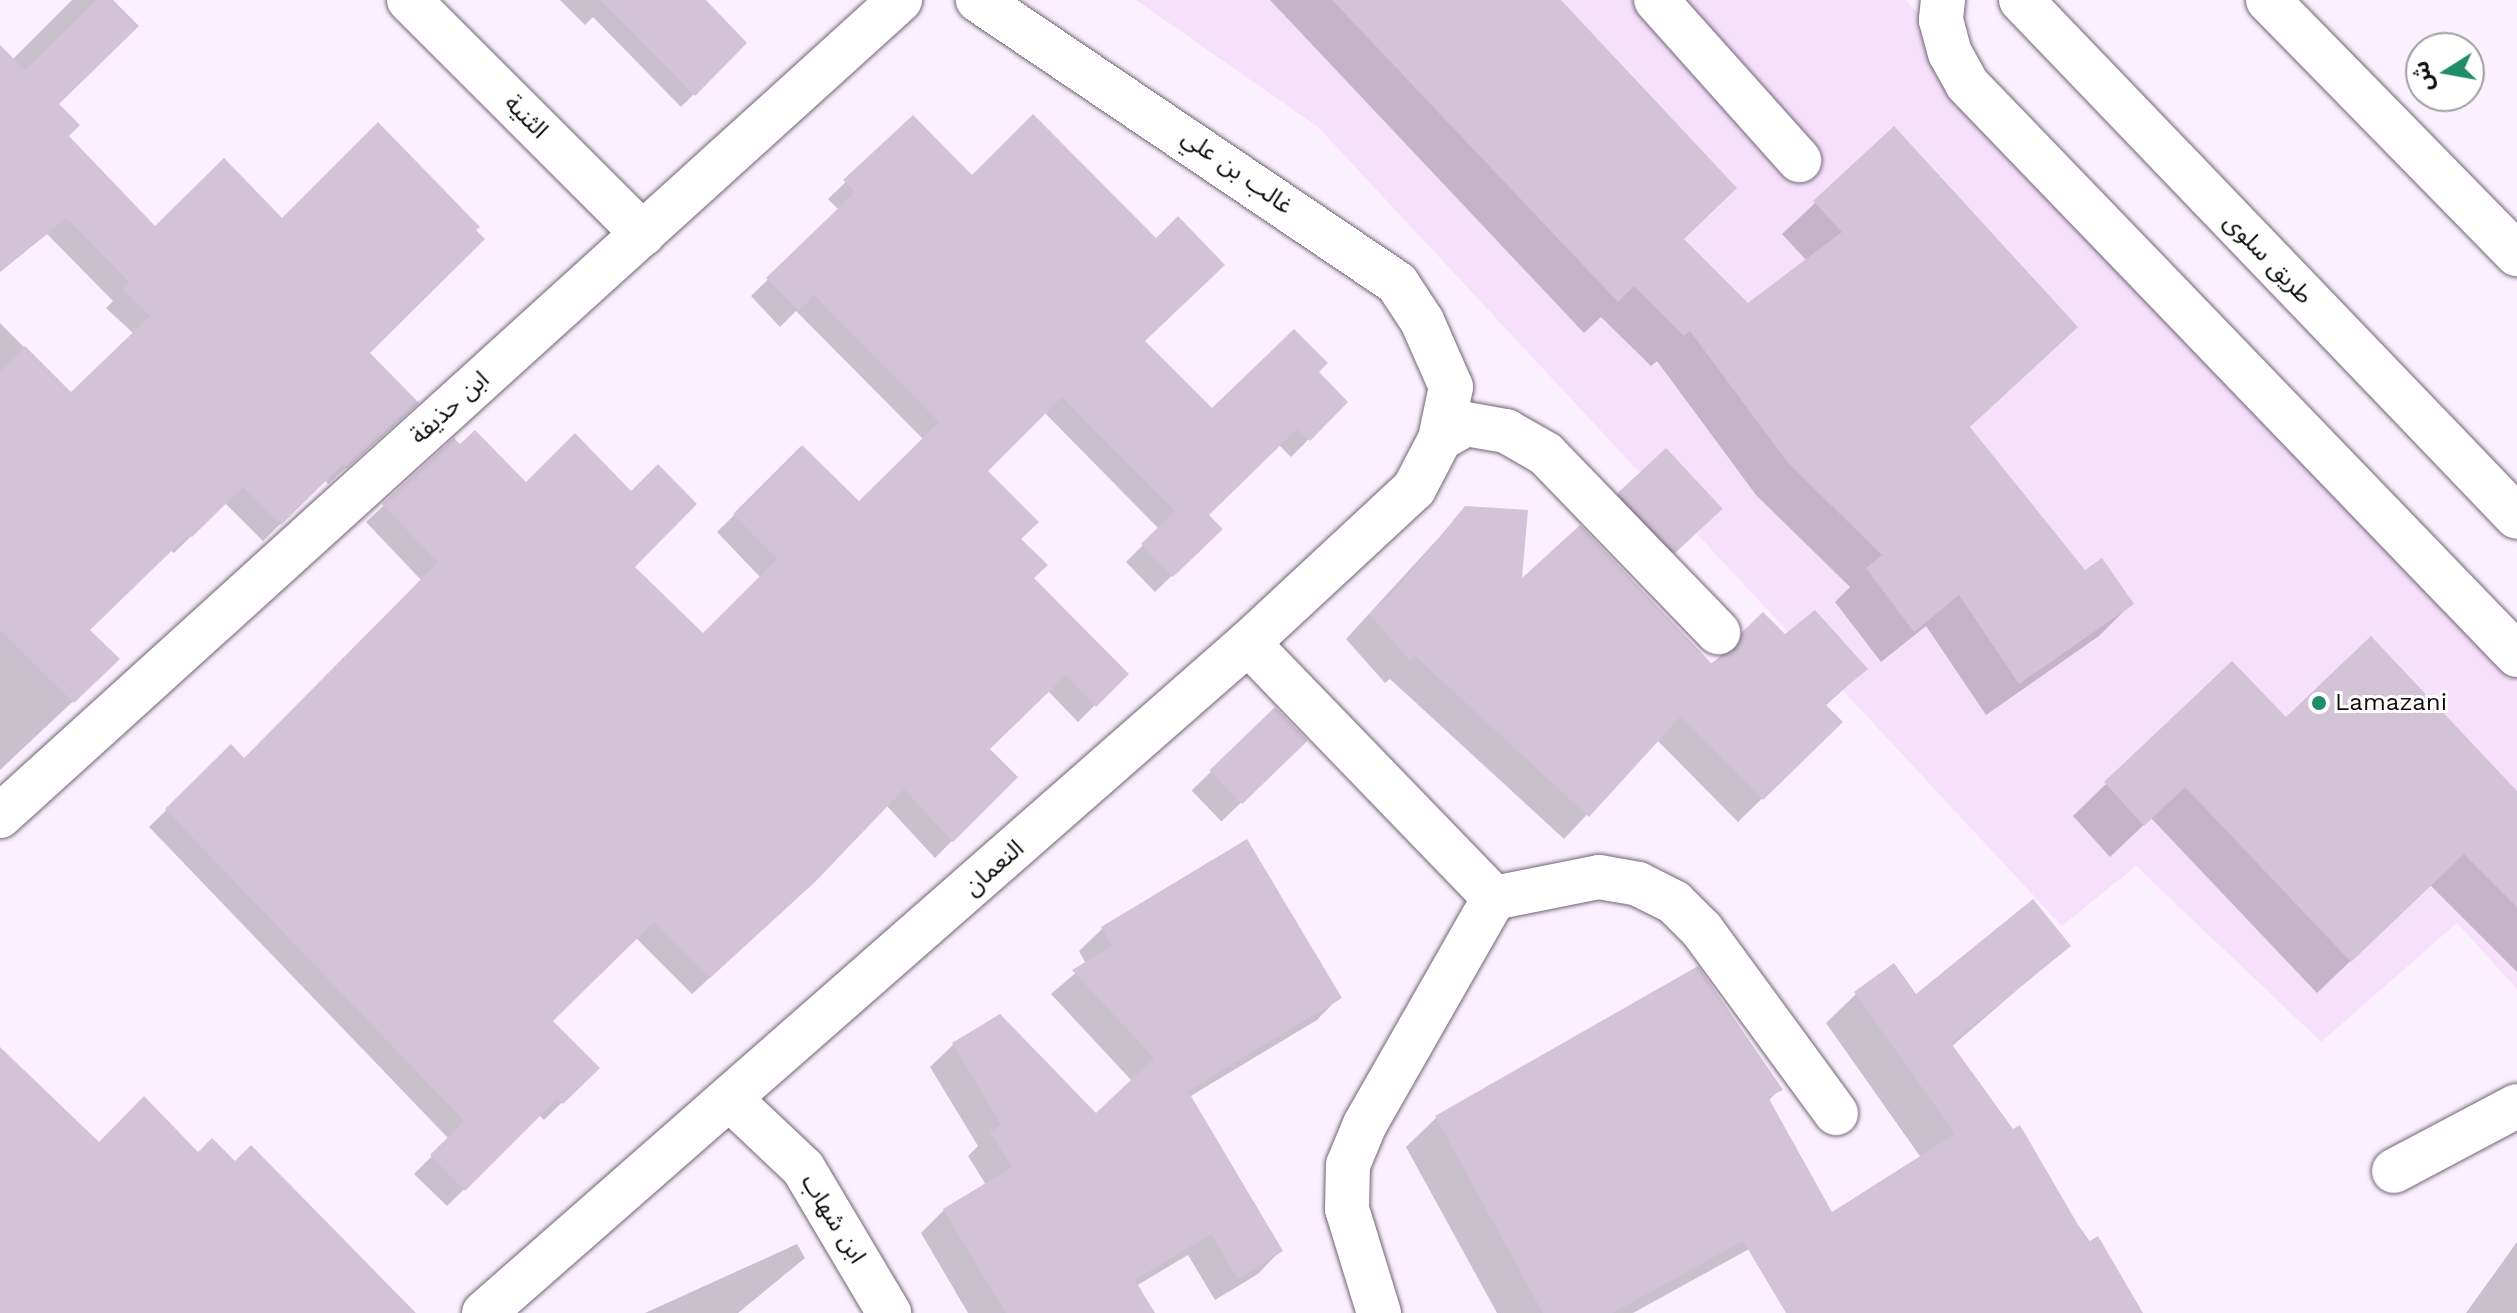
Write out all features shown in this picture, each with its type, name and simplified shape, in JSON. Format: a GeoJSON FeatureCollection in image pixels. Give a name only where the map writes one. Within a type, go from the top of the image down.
{"type":"FeatureCollection","features":[{"type":"Feature","properties":{"kind":"main road","name":"الثنية"},"geometry":{"type":"LineString","coordinates":[[409,0],[643,234]]}},
{"type":"Feature","properties":{"kind":"main road","name":"ابن حذيفة"},"geometry":{"type":"LineString","coordinates":[[0,816],[900,0]]}},
{"type":"Feature","properties":{"kind":"main road","name":"غالب بن علي"},"geometry":{"type":"LineString","coordinates":[[978,0],[1397,283],[1422,321],[1451,387]]}},
{"type":"Feature","properties":{"kind":"main road"},"geometry":{"type":"LineString","coordinates":[[1656,0],[1799,160]]}},
{"type":"Feature","properties":{"kind":"main road"},"geometry":{"type":"LineString","coordinates":[[1943,0],[1941,20],[1950,53],[1967,84],[2517,655]]}},
{"type":"Feature","properties":{"kind":"main road","name":"طريق سلوى"},"geometry":{"type":"LineString","coordinates":[[2021,0],[2517,517]]}},
{"type":"Feature","properties":{"kind":"main road"},"geometry":{"type":"LineString","coordinates":[[2268,0],[2517,254]]}},
{"type":"Feature","properties":{"kind":"main road","name":"النعمان"},"geometry":{"type":"LineString","coordinates":[[484,1313],[731,1100],[1248,643],[1414,489],[1440,439],[1451,387]]}},
{"type":"Feature","properties":{"kind":"main road"},"geometry":{"type":"LineString","coordinates":[[1440,439],[1466,424],[1506,431],[1546,454],[1718,632]]}},
{"type":"Feature","properties":{"kind":"main road"},"geometry":{"type":"LineString","coordinates":[[1248,643],[1494,898]]}},
{"type":"Feature","properties":{"kind":"main road"},"geometry":{"type":"LineString","coordinates":[[1379,1313],[1347,1209],[1348,1165],[1365,1124],[1494,898],[1599,877],[1638,884],[1674,902],[1702,930],[1836,1113]]}},
{"type":"Feature","properties":{"kind":"main road","name":"ابن شهاب"},"geometry":{"type":"LineString","coordinates":[[731,1100],[803,1168],[889,1313]]}},
{"type":"Feature","properties":{"kind":"main road"},"geometry":{"type":"LineString","coordinates":[[2394,1171],[2517,1106]]}},
{"type":"Feature","properties":{"kind":"shaded area"},"geometry":{"type":"Polygon","coordinates":[[[1136,0],[1906,0],[2517,675],[2517,989],[2457,923],[2321,1042],[2136,866],[2062,926],[1318,127],[1136,0]]]}},
{"type":"Feature","properties":{"kind":"building"},"geometry":{"type":"Polygon","coordinates":[[[96,0],[113,0],[139,26],[59,104],[80,125],[69,136],[155,226],[224,158],[282,218],[378,122],[480,227],[476,230],[485,239],[370,353],[419,403],[347,468],[343,464],[281,525],[243,487],[192,537],[189,534],[90,630],[120,659],[74,703],[0,630],[0,371],[25,346],[71,392],[150,316],[122,289],[129,282],[66,218],[0,271],[0,45],[25,70],[96,0]]]}},
{"type":"Feature","properties":{"kind":"building"},"geometry":{"type":"Polygon","coordinates":[[[600,0],[706,0],[747,43],[695,96],[600,0]]]}},
{"type":"Feature","properties":{"kind":"building"},"geometry":{"type":"Polygon","coordinates":[[[1332,0],[1561,0],[1737,188],[1684,239],[1748,303],[1842,232],[1813,201],[1894,126],[2078,327],[1970,427],[2085,570],[2102,558],[2134,604],[2019,684],[1959,595],[1914,632],[1866,568],[1882,555],[1788,463],[1690,331],[1684,336],[1634,286],[1618,302],[1332,0]]]}},
{"type":"Feature","properties":{"kind":"building"},"geometry":{"type":"Polygon","coordinates":[[[1033,114],[1156,238],[1178,216],[1225,265],[1145,341],[1212,408],[1294,329],[1328,363],[1319,372],[1348,402],[1310,441],[1297,429],[1209,515],[1223,529],[1173,577],[1141,544],[1175,511],[1062,397],[988,471],[1039,522],[1021,539],[1048,565],[1034,578],[1129,674],[1096,707],[1066,675],[990,749],[1018,777],[953,842],[904,789],[816,881],[710,978],[654,922],[553,1021],[600,1068],[563,1104],[557,1099],[465,1191],[430,1155],[464,1121],[165,809],[231,744],[244,758],[438,562],[382,504],[454,438],[460,444],[475,430],[526,482],[575,433],[631,491],[658,464],[697,504],[635,567],[703,633],[777,559],[733,514],[802,445],[859,501],[939,422],[814,295],[799,311],[766,278],[855,192],[843,180],[913,115],[972,175],[1033,114]]]}},
{"type":"Feature","properties":{"kind":"building"},"geometry":{"type":"Polygon","coordinates":[[[1666,448],[1723,509],[1674,554],[1618,493],[1666,448]]]}},
{"type":"Feature","properties":{"kind":"building"},"geometry":{"type":"Polygon","coordinates":[[[1465,506],[1528,510],[1522,578],[1580,525],[1711,663],[1736,649],[1742,632],[1763,612],[1785,634],[1815,610],[1868,669],[1825,704],[1843,722],[1763,800],[1681,716],[1589,817],[1415,656],[1410,661],[1369,614],[1397,589],[1465,506]]]}},
{"type":"Feature","properties":{"kind":"building"},"geometry":{"type":"Polygon","coordinates":[[[2371,636],[2517,791],[2517,907],[2464,854],[2351,962],[2185,787],[2144,826],[2104,782],[2232,661],[2286,717],[2371,636]]]}},
{"type":"Feature","properties":{"kind":"building"},"geometry":{"type":"Polygon","coordinates":[[[1275,707],[1308,741],[1242,804],[1210,770],[1275,707]]]}},
{"type":"Feature","properties":{"kind":"building"},"geometry":{"type":"Polygon","coordinates":[[[1247,839],[1342,998],[1188,1091],[1283,1251],[1238,1279],[1211,1234],[1135,1280],[1155,1313],[1006,1313],[943,1209],[1012,1167],[990,1132],[1001,1125],[952,1043],[1000,1014],[1096,1113],[1154,1058],[1072,970],[1112,946],[1101,927],[1247,839]]]}},
{"type":"Feature","properties":{"kind":"building"},"geometry":{"type":"Polygon","coordinates":[[[2033,899],[2071,946],[1951,1043],[2013,1129],[2020,1125],[2088,1242],[2098,1236],[2143,1313],[1786,1313],[1743,1241],[1613,1313],[1543,1313],[1435,1116],[1698,966],[1783,1090],[1768,1097],[1832,1212],[1955,1134],[1854,992],[1894,963],[1916,994],[2033,899]]]}},
{"type":"Feature","properties":{"kind":"building"},"geometry":{"type":"Polygon","coordinates":[[[0,1047],[99,1142],[144,1096],[198,1152],[212,1138],[235,1161],[251,1145],[416,1313],[0,1313],[0,1047]]]}},
{"type":"Feature","properties":{"kind":"place","name":"Lamazani"},"geometry":{"type":"Point","coordinates":[2319,703]}}]}
